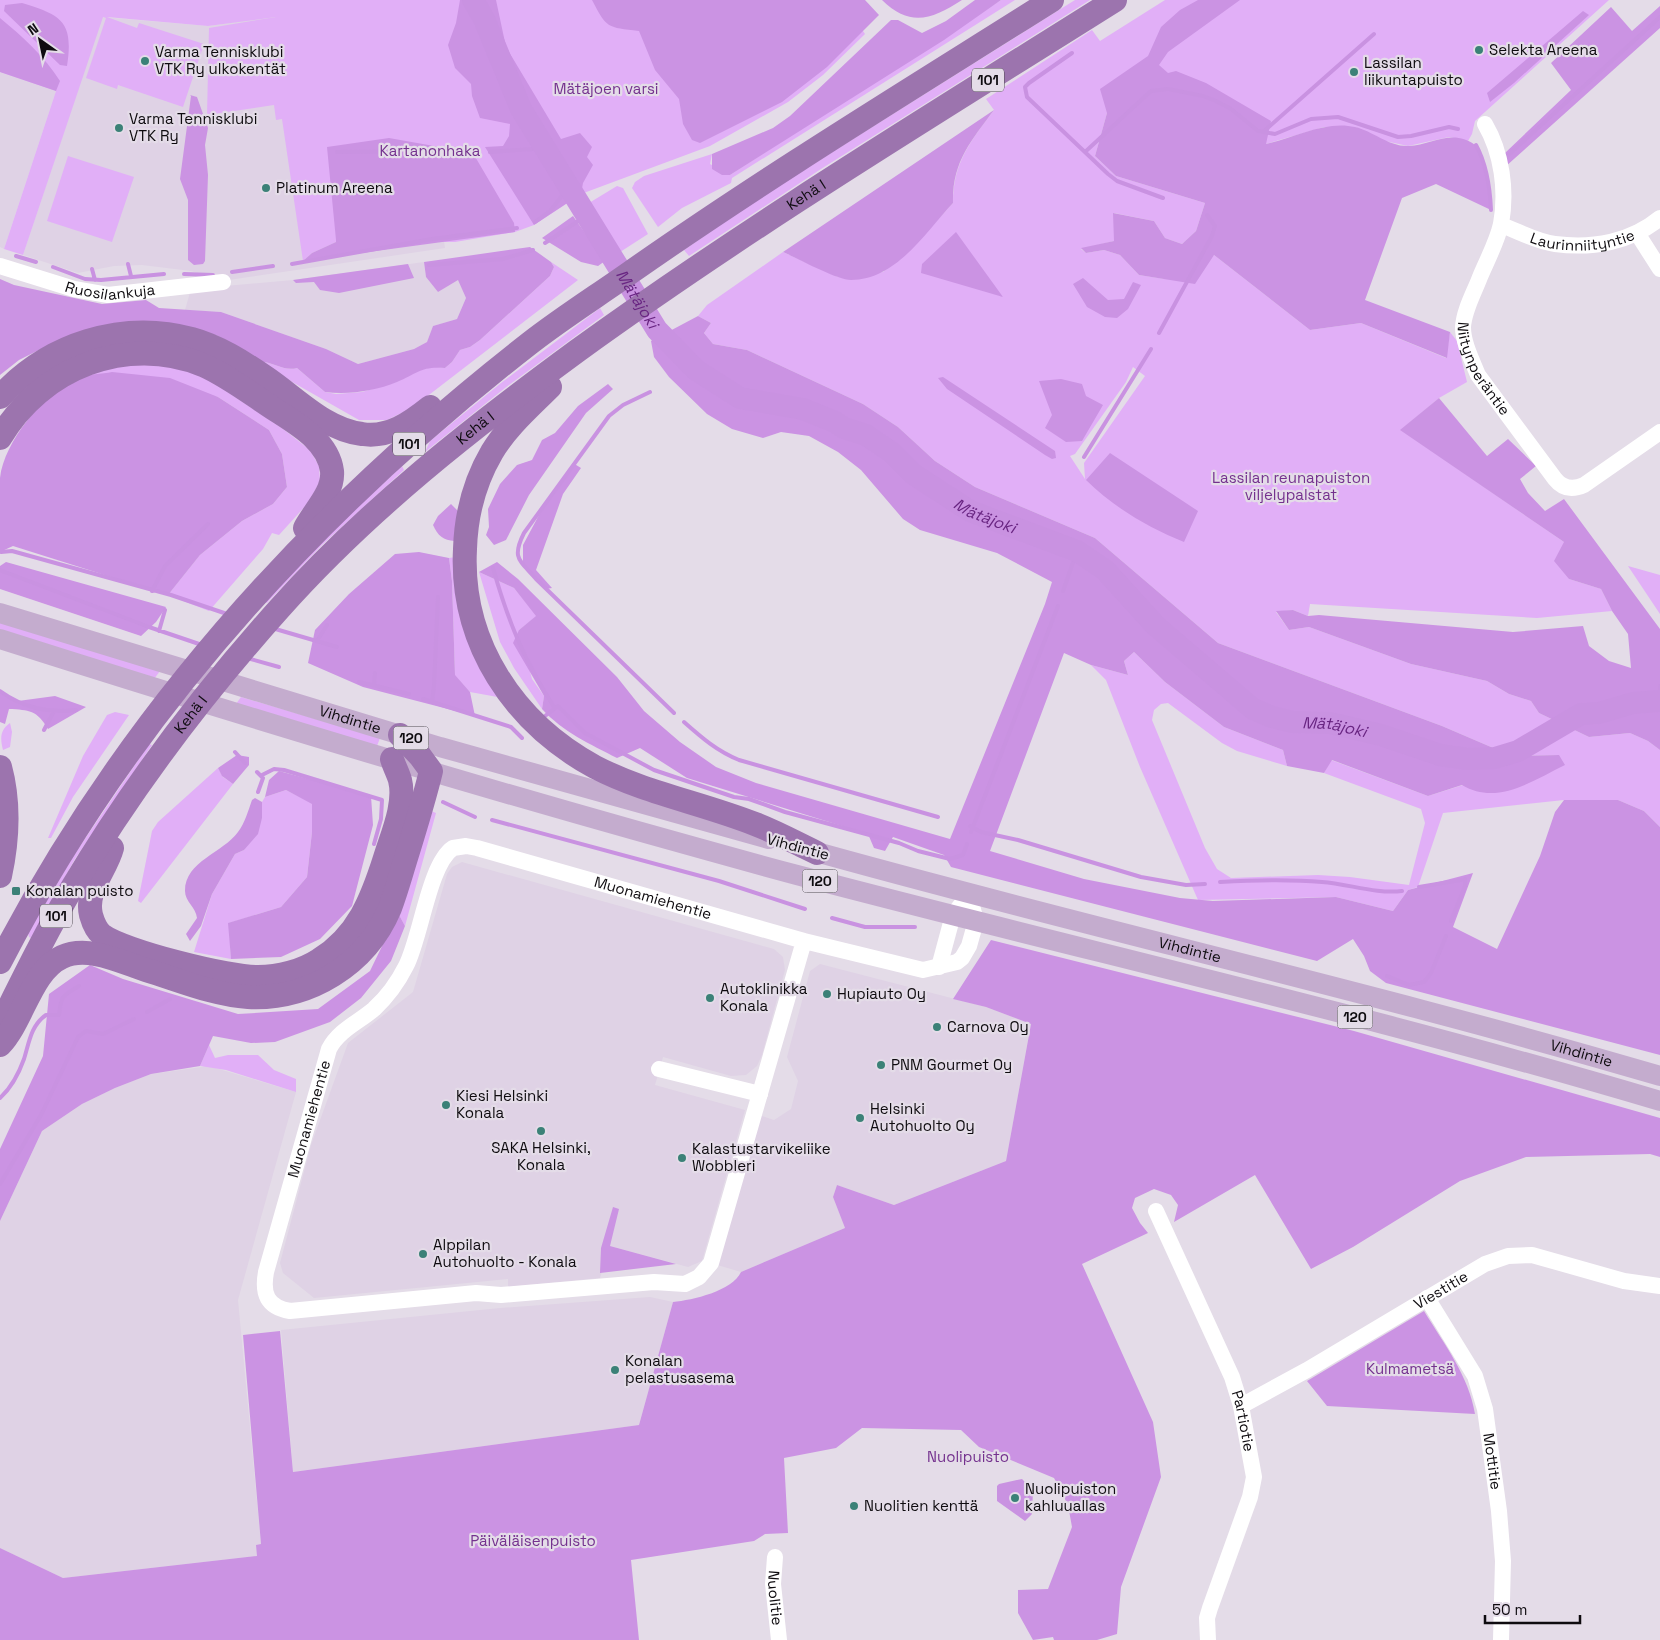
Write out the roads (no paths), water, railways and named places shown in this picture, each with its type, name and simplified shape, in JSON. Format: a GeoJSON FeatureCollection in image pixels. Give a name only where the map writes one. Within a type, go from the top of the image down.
{"type":"FeatureCollection","features":[{"type":"Feature","properties":{"kind":"highway","name":"Kehä I"},"geometry":{"type":"LineString","coordinates":[[0,962],[49,874],[136,740],[196,663],[252,598],[293,554],[370,478],[531,342],[677,240],[1052,0]]}},
{"type":"Feature","properties":{"kind":"highway","name":"Kehä I"},"geometry":{"type":"LineString","coordinates":[[0,1026],[50,928],[120,812],[216,682],[280,607],[329,557],[430,465],[508,402],[612,326],[696,267],[1115,0]]}},
{"type":"Feature","properties":{"kind":"highway"},"geometry":{"type":"LineString","coordinates":[[0,397],[33,367],[86,340],[124,334],[159,333],[193,339],[212,346],[265,378],[339,428],[360,434],[377,435],[411,422],[489,360],[531,342]]}},
{"type":"Feature","properties":{"kind":"highway"},"geometry":{"type":"LineString","coordinates":[[592,341],[524,412],[492,452],[477,486],[469,513],[464,569],[470,614],[494,674],[520,709],[549,738],[596,767],[657,793],[754,824],[817,853]]}},
{"type":"Feature","properties":{"kind":"highway"},"geometry":{"type":"LineString","coordinates":[[0,438],[25,402],[48,385],[80,366],[100,360],[139,354],[175,357],[204,366],[226,378],[299,426],[317,442],[328,459],[332,472],[328,491],[313,514],[293,554]]}},
{"type":"Feature","properties":{"kind":"highway"},"geometry":{"type":"LineString","coordinates":[[0,1045],[11,1034],[43,974],[59,958],[75,953],[96,955],[195,986],[246,997],[284,995],[314,986],[332,976],[362,951],[378,931],[390,908],[421,811],[431,771],[400,735]]}},
{"type":"Feature","properties":{"kind":"highway"},"geometry":{"type":"LineString","coordinates":[[120,812],[110,854],[94,888],[90,907],[94,924],[102,934],[136,950],[232,975],[274,976],[298,970],[319,960],[347,938],[358,924],[379,876],[401,796],[400,781],[392,759]]}},
{"type":"Feature","properties":{"kind":"highway"},"geometry":{"type":"LineString","coordinates":[[0,767],[6,790],[8,814],[7,836],[0,876]]}},
{"type":"Feature","properties":{"kind":"main road","name":"Vihdintie"},"geometry":{"type":"LineString","coordinates":[[0,613],[400,735],[817,853],[969,894],[1484,1025],[1660,1076]]}},
{"type":"Feature","properties":{"kind":"main road","name":"Vihdintie"},"geometry":{"type":"LineString","coordinates":[[0,639],[431,771],[794,874],[1389,1026],[1660,1101]]}},
{"type":"Feature","properties":{"kind":"street","name":"Niitynperäntie"},"geometry":{"type":"LineString","coordinates":[[1485,124],[1500,157],[1502,196],[1501,225],[1465,313],[1463,329],[1465,340],[1478,374],[1487,389],[1559,484],[1571,489],[1577,488],[1660,432]]}},
{"type":"Feature","properties":{"kind":"street","name":"Laurinniityntie"},"geometry":{"type":"LineString","coordinates":[[1501,225],[1554,244],[1592,245],[1622,240],[1637,234],[1660,218]]}},
{"type":"Feature","properties":{"kind":"street"},"geometry":{"type":"LineString","coordinates":[[1637,234],[1660,269]]}},
{"type":"Feature","properties":{"kind":"street","name":"Ruosilankuja"},"geometry":{"type":"LineString","coordinates":[[0,266],[74,289],[108,295],[223,282]]}},
{"type":"Feature","properties":{"kind":"street","name":"Muonamiehentie"},"geometry":{"type":"LineString","coordinates":[[760,1094],[711,1263],[705,1272],[693,1281],[685,1284],[654,1282],[501,1295],[476,1292],[290,1311],[276,1308],[266,1299],[264,1292],[266,1272],[329,1049],[342,1032],[375,1008],[399,978],[416,942],[439,863],[453,848],[466,846],[477,848],[804,941],[910,969],[923,970],[957,962],[962,958],[969,946],[976,921]]}},
{"type":"Feature","properties":{"kind":"street"},"geometry":{"type":"LineString","coordinates":[[940,967],[953,915],[969,894]]}},
{"type":"Feature","properties":{"kind":"street"},"geometry":{"type":"LineString","coordinates":[[969,894],[976,921]]}},
{"type":"Feature","properties":{"kind":"street"},"geometry":{"type":"LineString","coordinates":[[660,1069],[760,1094],[804,941]]}},
{"type":"Feature","properties":{"kind":"street","name":"Partiotie"},"geometry":{"type":"LineString","coordinates":[[1156,1211],[1232,1377],[1242,1406],[1253,1462],[1253,1487],[1207,1618],[1208,1640]]}},
{"type":"Feature","properties":{"kind":"street","name":"Viestitie"},"geometry":{"type":"LineString","coordinates":[[1242,1406],[1307,1370],[1485,1264],[1519,1254],[1547,1258],[1624,1281],[1660,1286]]}},
{"type":"Feature","properties":{"kind":"street","name":"Mottitie"},"geometry":{"type":"LineString","coordinates":[[1427,1298],[1475,1376],[1485,1410],[1499,1511],[1503,1561],[1501,1640]]}},
{"type":"Feature","properties":{"kind":"street","name":"Nuolitie"},"geometry":{"type":"LineString","coordinates":[[775,1557],[772,1584],[779,1640]]}},
{"type":"Feature","properties":{"kind":"waterway","name":"Mätäjoki"},"geometry":{"type":"LineString","coordinates":[[473,0],[484,19],[521,109],[657,330],[696,370],[740,398],[803,409],[835,422],[844,428],[866,435],[891,452],[913,474],[970,511],[1077,551],[1105,570],[1156,626],[1253,709],[1272,717],[1292,722],[1330,723],[1381,735],[1440,755],[1468,759],[1495,758],[1518,751],[1581,714],[1599,713],[1633,703],[1660,701]]}},
{"type":"Feature","properties":{"kind":"waterway"},"geometry":{"type":"LineString","coordinates":[[1506,157],[1660,17]]}},
{"type":"Feature","properties":{"kind":"waterway"},"geometry":{"type":"LineString","coordinates":[[1263,132],[1374,34]]}},
{"type":"Feature","properties":{"kind":"waterway"},"geometry":{"type":"LineString","coordinates":[[1072,53],[1029,83],[1025,87],[1027,97],[1117,181],[1163,198]]}},
{"type":"Feature","properties":{"kind":"waterway"},"geometry":{"type":"LineString","coordinates":[[1085,152],[1151,91],[1168,89],[1203,96],[1216,101],[1231,109],[1258,131],[1275,134],[1311,119],[1338,117],[1398,137],[1411,136],[1449,127],[1458,129]]}},
{"type":"Feature","properties":{"kind":"waterway"},"geometry":{"type":"LineString","coordinates":[[1476,145],[1483,160],[1487,176],[1491,210]]}},
{"type":"Feature","properties":{"kind":"waterway"},"geometry":{"type":"LineString","coordinates":[[490,152],[546,148]]}},
{"type":"Feature","properties":{"kind":"waterway"},"geometry":{"type":"LineString","coordinates":[[337,152],[476,151]]}},
{"type":"Feature","properties":{"kind":"waterway"},"geometry":{"type":"LineString","coordinates":[[535,222],[550,211],[568,188]]}},
{"type":"Feature","properties":{"kind":"waterway"},"geometry":{"type":"LineString","coordinates":[[1159,333],[1212,236],[1215,226],[1207,215]]}},
{"type":"Feature","properties":{"kind":"waterway"},"geometry":{"type":"LineString","coordinates":[[545,243],[586,216]]}},
{"type":"Feature","properties":{"kind":"waterway"},"geometry":{"type":"LineString","coordinates":[[292,264],[432,239],[517,228]]}},
{"type":"Feature","properties":{"kind":"waterway"},"geometry":{"type":"LineString","coordinates":[[429,265],[503,259],[533,250]]}},
{"type":"Feature","properties":{"kind":"waterway"},"geometry":{"type":"LineString","coordinates":[[16,256],[36,262]]}},
{"type":"Feature","properties":{"kind":"waterway"},"geometry":{"type":"LineString","coordinates":[[128,264],[131,276]]}},
{"type":"Feature","properties":{"kind":"waterway"},"geometry":{"type":"LineString","coordinates":[[232,272],[273,266]]}},
{"type":"Feature","properties":{"kind":"waterway"},"geometry":{"type":"LineString","coordinates":[[53,267],[85,279],[101,280],[164,274]]}},
{"type":"Feature","properties":{"kind":"waterway"},"geometry":{"type":"LineString","coordinates":[[92,269],[95,280]]}},
{"type":"Feature","properties":{"kind":"waterway"},"geometry":{"type":"LineString","coordinates":[[184,274],[213,275]]}},
{"type":"Feature","properties":{"kind":"waterway"},"geometry":{"type":"LineString","coordinates":[[1084,457],[1151,349]]}},
{"type":"Feature","properties":{"kind":"waterway"},"geometry":{"type":"LineString","coordinates":[[650,392],[623,405],[609,416],[524,533],[518,548],[518,554],[519,559],[536,579],[674,713]]}},
{"type":"Feature","properties":{"kind":"waterway"},"geometry":{"type":"LineString","coordinates":[[152,591],[165,566],[208,524]]}},
{"type":"Feature","properties":{"kind":"waterway"},"geometry":{"type":"LineString","coordinates":[[1042,538],[1045,530]]}},
{"type":"Feature","properties":{"kind":"waterway"},"geometry":{"type":"LineString","coordinates":[[1,552],[12,551],[171,595],[227,614]]}},
{"type":"Feature","properties":{"kind":"waterway"},"geometry":{"type":"LineString","coordinates":[[1063,591],[1077,551]]}},
{"type":"Feature","properties":{"kind":"waterway"},"geometry":{"type":"LineString","coordinates":[[493,568],[525,656],[554,707]]}},
{"type":"Feature","properties":{"kind":"waterway"},"geometry":{"type":"LineString","coordinates":[[0,570],[149,627],[202,645]]}},
{"type":"Feature","properties":{"kind":"waterway"},"geometry":{"type":"LineString","coordinates":[[432,702],[438,597]]}},
{"type":"Feature","properties":{"kind":"waterway"},"geometry":{"type":"LineString","coordinates":[[971,832],[1058,606]]}},
{"type":"Feature","properties":{"kind":"waterway"},"geometry":{"type":"LineString","coordinates":[[159,631],[165,610]]}},
{"type":"Feature","properties":{"kind":"waterway"},"geometry":{"type":"LineString","coordinates":[[317,641],[327,625]]}},
{"type":"Feature","properties":{"kind":"waterway"},"geometry":{"type":"LineString","coordinates":[[272,628],[337,647]]}},
{"type":"Feature","properties":{"kind":"waterway"},"geometry":{"type":"LineString","coordinates":[[247,658],[279,667]]}},
{"type":"Feature","properties":{"kind":"waterway"},"geometry":{"type":"LineString","coordinates":[[374,685],[375,673]]}},
{"type":"Feature","properties":{"kind":"waterway"},"geometry":{"type":"LineString","coordinates":[[359,682],[409,694]]}},
{"type":"Feature","properties":{"kind":"waterway"},"geometry":{"type":"LineString","coordinates":[[1660,686],[1660,699]]}},
{"type":"Feature","properties":{"kind":"waterway"},"geometry":{"type":"LineString","coordinates":[[0,691],[8,697],[36,708],[56,711],[76,710]]}},
{"type":"Feature","properties":{"kind":"waterway"},"geometry":{"type":"LineString","coordinates":[[423,699],[511,727],[522,738]]}},
{"type":"Feature","properties":{"kind":"waterway"},"geometry":{"type":"LineString","coordinates":[[545,716],[558,706],[585,733],[654,770],[734,797],[749,799],[785,812],[950,859],[963,855],[967,844]]}},
{"type":"Feature","properties":{"kind":"waterway"},"geometry":{"type":"LineString","coordinates":[[44,730],[54,711]]}},
{"type":"Feature","properties":{"kind":"waterway"},"geometry":{"type":"LineString","coordinates":[[684,722],[717,748],[739,760],[938,817]]}},
{"type":"Feature","properties":{"kind":"waterway"},"geometry":{"type":"LineString","coordinates":[[235,752],[245,763]]}},
{"type":"Feature","properties":{"kind":"waterway"},"geometry":{"type":"LineString","coordinates":[[262,775],[274,769],[284,770],[382,800],[381,819],[374,844]]}},
{"type":"Feature","properties":{"kind":"waterway"},"geometry":{"type":"LineString","coordinates":[[257,772],[263,778],[258,792]]}},
{"type":"Feature","properties":{"kind":"waterway"},"geometry":{"type":"LineString","coordinates":[[443,802],[475,817]]}},
{"type":"Feature","properties":{"kind":"waterway"},"geometry":{"type":"LineString","coordinates":[[492,820],[719,881],[805,909]]}},
{"type":"Feature","properties":{"kind":"waterway"},"geometry":{"type":"LineString","coordinates":[[970,826],[981,832],[1018,840],[1141,877],[1186,885],[1205,884]]}},
{"type":"Feature","properties":{"kind":"waterway"},"geometry":{"type":"LineString","coordinates":[[1451,921],[1465,886],[1465,879]]}},
{"type":"Feature","properties":{"kind":"waterway"},"geometry":{"type":"LineString","coordinates":[[1419,887],[1461,880]]}},
{"type":"Feature","properties":{"kind":"waterway"},"geometry":{"type":"LineString","coordinates":[[1220,882],[1309,881],[1372,890],[1402,891]]}},
{"type":"Feature","properties":{"kind":"waterway"},"geometry":{"type":"LineString","coordinates":[[832,918],[865,927],[915,927]]}},
{"type":"Feature","properties":{"kind":"waterway"},"geometry":{"type":"LineString","coordinates":[[1387,976],[1409,985],[1424,982],[1431,973],[1446,936]]}},
{"type":"Feature","properties":{"kind":"waterway"},"geometry":{"type":"LineString","coordinates":[[0,1098],[8,1090],[17,1075],[31,1035],[37,1024],[46,1015],[59,1015],[63,997],[79,986]]}},
{"type":"Feature","properties":{"kind":"waterway"},"geometry":{"type":"LineString","coordinates":[[147,1012],[170,999]]}},
{"type":"Feature","properties":{"kind":"waterway"},"geometry":{"type":"LineString","coordinates":[[0,1184],[41,1115],[78,1037],[86,1031],[103,1034],[134,1019]]}},
{"type":"Feature","properties":{"kind":"place","name":"Selekta Areena"},"geometry":{"type":"Point","coordinates":[1479,50]}},
{"type":"Feature","properties":{"kind":"place","name":"Varma Tennisklubi VTK Ry ulkokentät"},"geometry":{"type":"Point","coordinates":[145,61]}},
{"type":"Feature","properties":{"kind":"place","name":"Lassilan liikuntapuisto"},"geometry":{"type":"Point","coordinates":[1354,72]}},
{"type":"Feature","properties":{"kind":"place","name":"Varma Tennisklubi VTK Ry"},"geometry":{"type":"Point","coordinates":[119,128]}},
{"type":"Feature","properties":{"kind":"place","name":"Platinum Areena"},"geometry":{"type":"Point","coordinates":[266,188]}},
{"type":"Feature","properties":{"kind":"place","name":"Konalan puisto"},"geometry":{"type":"Point","coordinates":[16,891]}},
{"type":"Feature","properties":{"kind":"place","name":"Hupiauto Oy"},"geometry":{"type":"Point","coordinates":[827,994]}},
{"type":"Feature","properties":{"kind":"place","name":"Autoklinikka Konala"},"geometry":{"type":"Point","coordinates":[710,998]}},
{"type":"Feature","properties":{"kind":"place","name":"Carnova Oy"},"geometry":{"type":"Point","coordinates":[937,1027]}},
{"type":"Feature","properties":{"kind":"place","name":"PNM Gourmet Oy"},"geometry":{"type":"Point","coordinates":[881,1065]}},
{"type":"Feature","properties":{"kind":"place","name":"Kiesi Helsinki Konala"},"geometry":{"type":"Point","coordinates":[446,1105]}},
{"type":"Feature","properties":{"kind":"place","name":"Helsinki Autohuolto Oy"},"geometry":{"type":"Point","coordinates":[860,1118]}},
{"type":"Feature","properties":{"kind":"place","name":"SAKA Helsinki, Konala"},"geometry":{"type":"Point","coordinates":[541,1131]}},
{"type":"Feature","properties":{"kind":"place","name":"Kalastustarvikeliike Wobbleri"},"geometry":{"type":"Point","coordinates":[682,1158]}},
{"type":"Feature","properties":{"kind":"place","name":"Alppilan Autohuolto - Konala"},"geometry":{"type":"Point","coordinates":[423,1254]}},
{"type":"Feature","properties":{"kind":"place","name":"Konalan pelastusasema"},"geometry":{"type":"Point","coordinates":[615,1370]}},
{"type":"Feature","properties":{"kind":"place","name":"Nuolipuiston kahluuallas"},"geometry":{"type":"Point","coordinates":[1015,1498]}},
{"type":"Feature","properties":{"kind":"place","name":"Nuolitien kenttä"},"geometry":{"type":"Point","coordinates":[854,1506]}},
{"type":"Feature","properties":{"kind":"park label","name":"Mätäjoen varsi"},"geometry":{"type":"Point","coordinates":[606,89]}},
{"type":"Feature","properties":{"kind":"park label","name":"Kartanonhaka"},"geometry":{"type":"Point","coordinates":[430,151]}},
{"type":"Feature","properties":{"kind":"park label","name":"Lassilan reunapuiston viljelypalstat"},"geometry":{"type":"Point","coordinates":[1291,486]}},
{"type":"Feature","properties":{"kind":"park label","name":"Kulmametsä"},"geometry":{"type":"Point","coordinates":[1410,1369]}},
{"type":"Feature","properties":{"kind":"park label","name":"Nuolipuisto"},"geometry":{"type":"Point","coordinates":[968,1457]}},
{"type":"Feature","properties":{"kind":"park label","name":"Päiväläisenpuisto"},"geometry":{"type":"Point","coordinates":[533,1541]}}]}
